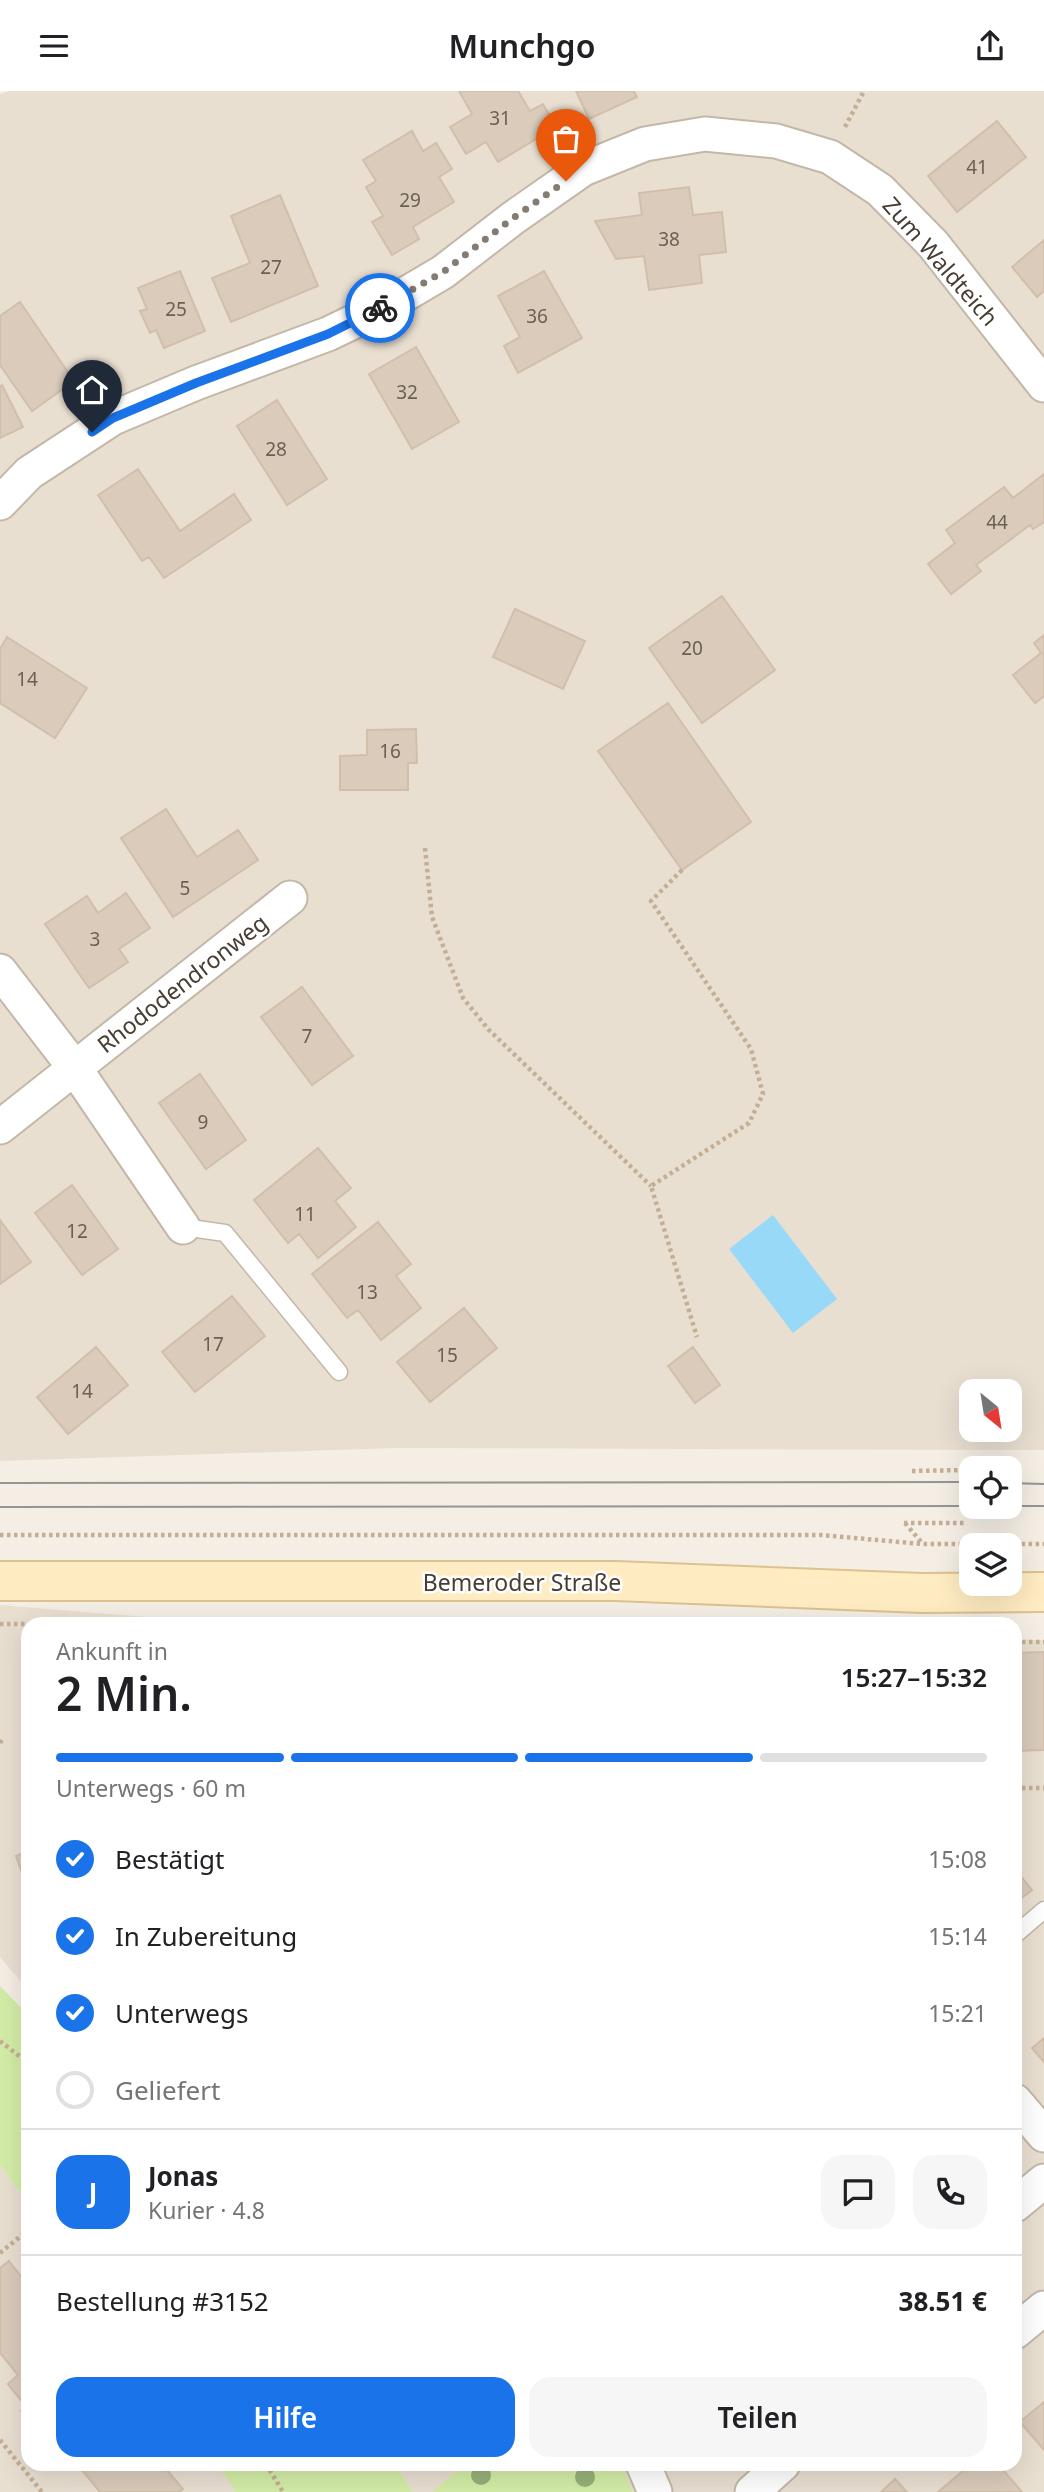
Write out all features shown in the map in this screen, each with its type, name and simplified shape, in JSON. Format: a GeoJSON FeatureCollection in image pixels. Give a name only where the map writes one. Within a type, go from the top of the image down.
{"type":"FeatureCollection","features":[{"type":"Feature","properties":{"kind":"main road","name":"Bemeroder Straße"},"geometry":{"type":"LineString","coordinates":[[0,1581],[615,1581],[922,1593],[1044,1591]]}},
{"type":"Feature","properties":{"kind":"street","name":"Zum Waldteich"},"geometry":{"type":"LineString","coordinates":[[0,502],[29,473],[113,418],[196,383],[328,334],[382,308],[443,272],[583,169],[645,144],[705,134],[776,141],[830,157],[880,190],[933,244],[1044,386]]}},
{"type":"Feature","properties":{"kind":"street","name":"Rhododendronweg"},"geometry":{"type":"LineString","coordinates":[[0,1127],[290,898]]}},
{"type":"Feature","properties":{"kind":"street","name":"Rhododendronweg"},"geometry":{"type":"LineString","coordinates":[[0,971],[74,1067],[183,1227]]}},
{"type":"Feature","properties":{"kind":"street"},"geometry":{"type":"LineString","coordinates":[[1022,2109],[1044,2135]]}},
{"type":"Feature","properties":{"kind":"street"},"geometry":{"type":"LineString","coordinates":[[1022,2199],[1044,2181]]}},
{"type":"Feature","properties":{"kind":"street"},"geometry":{"type":"LineString","coordinates":[[1022,2326],[1044,2308]]}},
{"type":"Feature","properties":{"kind":"street"},"geometry":{"type":"LineString","coordinates":[[646,2471],[655,2492]]}},
{"type":"Feature","properties":{"kind":"street"},"geometry":{"type":"LineString","coordinates":[[752,2492],[775,2471]]}},
{"type":"Feature","properties":{"kind":"lane"},"geometry":{"type":"LineString","coordinates":[[183,1227],[225,1233],[339,1372]]}},
{"type":"Feature","properties":{"kind":"lane"},"geometry":{"type":"LineString","coordinates":[[1022,1929],[1044,1910]]}},
{"type":"Feature","properties":{"kind":"path"},"geometry":{"type":"LineString","coordinates":[[425,848],[432,917],[463,998],[489,1030],[651,1186],[697,1338]]}},
{"type":"Feature","properties":{"kind":"path"},"geometry":{"type":"LineString","coordinates":[[651,1186],[749,1123],[763,1094],[751,1049],[651,901],[682,870]]}},
{"type":"Feature","properties":{"kind":"path"},"geometry":{"type":"LineString","coordinates":[[912,1471],[959,1470]]}},
{"type":"Feature","properties":{"kind":"path"},"geometry":{"type":"LineString","coordinates":[[922,1544],[904,1523],[967,1523]]}},
{"type":"Feature","properties":{"kind":"path"},"geometry":{"type":"LineString","coordinates":[[0,1535],[821,1535],[922,1544],[1044,1543]]}},
{"type":"Feature","properties":{"kind":"path"},"geometry":{"type":"LineString","coordinates":[[0,1624],[21,1624]]}},
{"type":"Feature","properties":{"kind":"path"},"geometry":{"type":"LineString","coordinates":[[1022,1642],[1044,1642]]}},
{"type":"Feature","properties":{"kind":"path"},"geometry":{"type":"LineString","coordinates":[[1022,1788],[1044,1788]]}},
{"type":"Feature","properties":{"kind":"path"},"geometry":{"type":"LineString","coordinates":[[0,2041],[21,2058]]}},
{"type":"Feature","properties":{"kind":"path"},"geometry":{"type":"LineString","coordinates":[[0,2253],[21,2236]]}},
{"type":"Feature","properties":{"kind":"path"},"geometry":{"type":"LineString","coordinates":[[0,2440],[21,2466]]}},
{"type":"Feature","properties":{"kind":"path"},"geometry":{"type":"LineString","coordinates":[[25,2471],[42,2492]]}},
{"type":"Feature","properties":{"kind":"path"},"geometry":{"type":"LineString","coordinates":[[270,2471],[283,2492]]}},
{"type":"Feature","properties":{"kind":"shaded area"},"geometry":{"type":"Polygon","coordinates":[[[9,91],[1044,91],[1044,1450],[395,1448],[0,1461],[0,94],[9,91]]]}},
{"type":"Feature","properties":{"kind":"shaded area"},"geometry":{"type":"Polygon","coordinates":[[[0,1605],[146,1617],[21,1617],[21,1982],[0,1957],[0,1605]]]}},
{"type":"Feature","properties":{"kind":"shaded area"},"geometry":{"type":"Polygon","coordinates":[[[1022,1640],[1044,1640],[1044,2492],[413,2492],[399,2471],[1022,2471],[1022,1640]]]}},
{"type":"Feature","properties":{"kind":"shaded area"},"geometry":{"type":"Polygon","coordinates":[[[0,2165],[21,2194],[21,2471],[221,2471],[235,2490],[0,2492],[0,2165]]]}},
{"type":"Feature","properties":{"kind":"green space"},"geometry":{"type":"Polygon","coordinates":[[[0,1986],[21,2008],[21,2194],[0,2165],[0,1986]]]}},
{"type":"Feature","properties":{"kind":"green space"},"geometry":{"type":"Polygon","coordinates":[[[221,2471],[399,2471],[413,2492],[233,2492],[235,2490],[221,2471]]]}},
{"type":"Feature","properties":{"kind":"green space"},"geometry":{"type":"Polygon","coordinates":[[[457,2471],[624,2471],[633,2492],[432,2492],[457,2471]]]}},
{"type":"Feature","properties":{"kind":"water"},"geometry":{"type":"Polygon","coordinates":[[[773,1215],[837,1299],[793,1333],[729,1249],[773,1215]]]}},
{"type":"Feature","properties":{"kind":"building"},"geometry":{"type":"Polygon","coordinates":[[[459,91],[518,91],[530,111],[543,104],[556,127],[498,162],[486,142],[466,154],[450,127],[472,114],[459,91]]]}},
{"type":"Feature","properties":{"kind":"building"},"geometry":{"type":"Polygon","coordinates":[[[576,91],[634,91],[637,97],[589,119],[576,91]]]}},
{"type":"Feature","properties":{"kind":"building"},"geometry":{"type":"Polygon","coordinates":[[[997,121],[1026,157],[957,212],[928,176],[997,121]]]}},
{"type":"Feature","properties":{"kind":"building"},"geometry":{"type":"Polygon","coordinates":[[[412,131],[423,151],[436,143],[452,169],[439,177],[454,202],[413,227],[419,239],[392,255],[372,222],[383,216],[366,187],[376,181],[363,160],[412,131]]]}},
{"type":"Feature","properties":{"kind":"building"},"geometry":{"type":"Polygon","coordinates":[[[689,187],[693,215],[722,212],[726,252],[699,255],[702,283],[649,290],[644,256],[616,259],[595,221],[642,215],[639,193],[689,187]]]}},
{"type":"Feature","properties":{"kind":"building"},"geometry":{"type":"Polygon","coordinates":[[[280,195],[318,286],[231,322],[212,278],[250,263],[231,216],[280,195]]]}},
{"type":"Feature","properties":{"kind":"building"},"geometry":{"type":"Polygon","coordinates":[[[1044,240],[1044,291],[1037,297],[1012,267],[1044,240]]]}},
{"type":"Feature","properties":{"kind":"building"},"geometry":{"type":"Polygon","coordinates":[[[180,271],[205,331],[164,348],[156,330],[150,333],[140,311],[147,309],[138,288],[180,271]]]}},
{"type":"Feature","properties":{"kind":"building"},"geometry":{"type":"Polygon","coordinates":[[[544,271],[582,338],[518,373],[504,346],[520,337],[498,296],[544,271]]]}},
{"type":"Feature","properties":{"kind":"building"},"geometry":{"type":"Polygon","coordinates":[[[20,302],[74,381],[32,411],[0,365],[0,316],[20,302]]]}},
{"type":"Feature","properties":{"kind":"building"},"geometry":{"type":"Polygon","coordinates":[[[416,347],[459,422],[412,449],[369,374],[416,347]]]}},
{"type":"Feature","properties":{"kind":"building"},"geometry":{"type":"Polygon","coordinates":[[[2,385],[23,427],[0,438],[0,386],[2,385]]]}},
{"type":"Feature","properties":{"kind":"building"},"geometry":{"type":"Polygon","coordinates":[[[277,400],[327,479],[287,505],[237,426],[277,400]]]}},
{"type":"Feature","properties":{"kind":"building"},"geometry":{"type":"Polygon","coordinates":[[[138,469],[180,531],[234,494],[251,520],[164,578],[149,557],[142,561],[98,495],[138,469]]]}},
{"type":"Feature","properties":{"kind":"building"},"geometry":{"type":"Polygon","coordinates":[[[1044,474],[1044,522],[1033,529],[1030,525],[976,565],[981,571],[951,594],[928,564],[955,543],[946,530],[1004,487],[1013,498],[1044,474]]]}},
{"type":"Feature","properties":{"kind":"building"},"geometry":{"type":"Polygon","coordinates":[[[722,596],[775,670],[702,723],[649,648],[722,596]]]}},
{"type":"Feature","properties":{"kind":"building"},"geometry":{"type":"Polygon","coordinates":[[[515,609],[585,641],[563,689],[493,657],[515,609]]]}},
{"type":"Feature","properties":{"kind":"building"},"geometry":{"type":"Polygon","coordinates":[[[1044,635],[1044,696],[1035,703],[1013,675],[1041,653],[1034,643],[1044,635]]]}},
{"type":"Feature","properties":{"kind":"building"},"geometry":{"type":"Polygon","coordinates":[[[7,637],[87,688],[55,738],[0,703],[0,649],[7,637]]]}},
{"type":"Feature","properties":{"kind":"building"},"geometry":{"type":"Polygon","coordinates":[[[668,703],[751,822],[682,870],[598,751],[668,703]]]}},
{"type":"Feature","properties":{"kind":"building"},"geometry":{"type":"Polygon","coordinates":[[[416,729],[417,763],[408,763],[408,790],[340,790],[340,756],[367,755],[367,730],[416,729]]]}},
{"type":"Feature","properties":{"kind":"building"},"geometry":{"type":"Polygon","coordinates":[[[166,809],[197,857],[238,830],[258,860],[173,917],[121,838],[166,809]]]}},
{"type":"Feature","properties":{"kind":"building"},"geometry":{"type":"Polygon","coordinates":[[[126,893],[150,928],[119,949],[128,962],[89,988],[45,924],[87,896],[98,913],[126,893]]]}},
{"type":"Feature","properties":{"kind":"building"},"geometry":{"type":"Polygon","coordinates":[[[302,987],[353,1056],[312,1085],[261,1017],[302,987]]]}},
{"type":"Feature","properties":{"kind":"building"},"geometry":{"type":"Polygon","coordinates":[[[200,1074],[246,1140],[206,1169],[159,1103],[200,1074]]]}},
{"type":"Feature","properties":{"kind":"building"},"geometry":{"type":"Polygon","coordinates":[[[318,1148],[351,1188],[335,1201],[356,1227],[318,1258],[299,1234],[288,1243],[254,1200],[318,1148]]]}},
{"type":"Feature","properties":{"kind":"building"},"geometry":{"type":"Polygon","coordinates":[[[72,1185],[118,1249],[82,1275],[35,1213],[72,1185]]]}},
{"type":"Feature","properties":{"kind":"building"},"geometry":{"type":"Polygon","coordinates":[[[0,1220],[31,1262],[0,1284],[0,1220]]]}},
{"type":"Feature","properties":{"kind":"building"},"geometry":{"type":"Polygon","coordinates":[[[378,1222],[411,1264],[396,1276],[421,1308],[381,1340],[358,1310],[347,1318],[312,1274],[378,1222]]]}},
{"type":"Feature","properties":{"kind":"building"},"geometry":{"type":"Polygon","coordinates":[[[232,1296],[265,1336],[195,1392],[162,1352],[232,1296]]]}},
{"type":"Feature","properties":{"kind":"building"},"geometry":{"type":"Polygon","coordinates":[[[464,1308],[497,1348],[430,1402],[397,1362],[464,1308]]]}},
{"type":"Feature","properties":{"kind":"building"},"geometry":{"type":"Polygon","coordinates":[[[96,1347],[128,1385],[68,1434],[37,1397],[96,1347]]]}},
{"type":"Feature","properties":{"kind":"building"},"geometry":{"type":"Polygon","coordinates":[[[693,1347],[720,1385],[695,1403],[668,1366],[693,1347]]]}},
{"type":"Feature","properties":{"kind":"building"},"geometry":{"type":"Polygon","coordinates":[[[1044,1652],[1044,1750],[1022,1751],[1022,1653],[1044,1652]]]}},
{"type":"Feature","properties":{"kind":"building"},"geometry":{"type":"Polygon","coordinates":[[[21,1854],[21,1870],[16,1856],[21,1854]]]}},
{"type":"Feature","properties":{"kind":"building"},"geometry":{"type":"Polygon","coordinates":[[[1022,1878],[1032,1890],[1022,1898],[1022,1878]]]}},
{"type":"Feature","properties":{"kind":"building"},"geometry":{"type":"Polygon","coordinates":[[[1044,2038],[1044,2062],[1032,2048],[1044,2038]]]}},
{"type":"Feature","properties":{"kind":"building"},"geometry":{"type":"Polygon","coordinates":[[[9,2261],[21,2276],[21,2400],[8,2384],[18,2375],[0,2353],[0,2268],[9,2261]]]}},
{"type":"Feature","properties":{"kind":"building"},"geometry":{"type":"Polygon","coordinates":[[[1044,2402],[1044,2450],[1022,2424],[1022,2420],[1044,2402]]]}},
{"type":"Feature","properties":{"kind":"building"},"geometry":{"type":"Polygon","coordinates":[[[83,2471],[168,2471],[183,2489],[179,2492],[100,2492],[83,2471]]]}},
{"type":"Feature","properties":{"kind":"building"},"geometry":{"type":"Polygon","coordinates":[[[963,2471],[1004,2471],[1022,2492],[938,2492],[963,2471]]]}},
{"type":"Feature","properties":{"kind":"building"},"geometry":{"type":"Polygon","coordinates":[[[895,2479],[907,2492],[881,2492],[895,2479]]]}},
{"type":"Feature","properties":{"kind":"tram line"},"geometry":{"type":"LineString","coordinates":[[0,1483],[959,1482]]}},
{"type":"Feature","properties":{"kind":"tram line"},"geometry":{"type":"LineString","coordinates":[[1022,1483],[1044,1484]]}},
{"type":"Feature","properties":{"kind":"tram line"},"geometry":{"type":"LineString","coordinates":[[0,1507],[959,1506]]}},
{"type":"Feature","properties":{"kind":"tram line"},"geometry":{"type":"LineString","coordinates":[[1022,1506],[1044,1506]]}},
{"type":"Feature","properties":{"kind":"way so far"},"geometry":{"type":"LineString","coordinates":[[380,308],[443,272],[566,181]]}},
{"type":"Feature","properties":{"kind":"route"},"geometry":{"type":"LineString","coordinates":[[92,432],[113,418],[196,383],[328,334],[380,308]]}}]}
